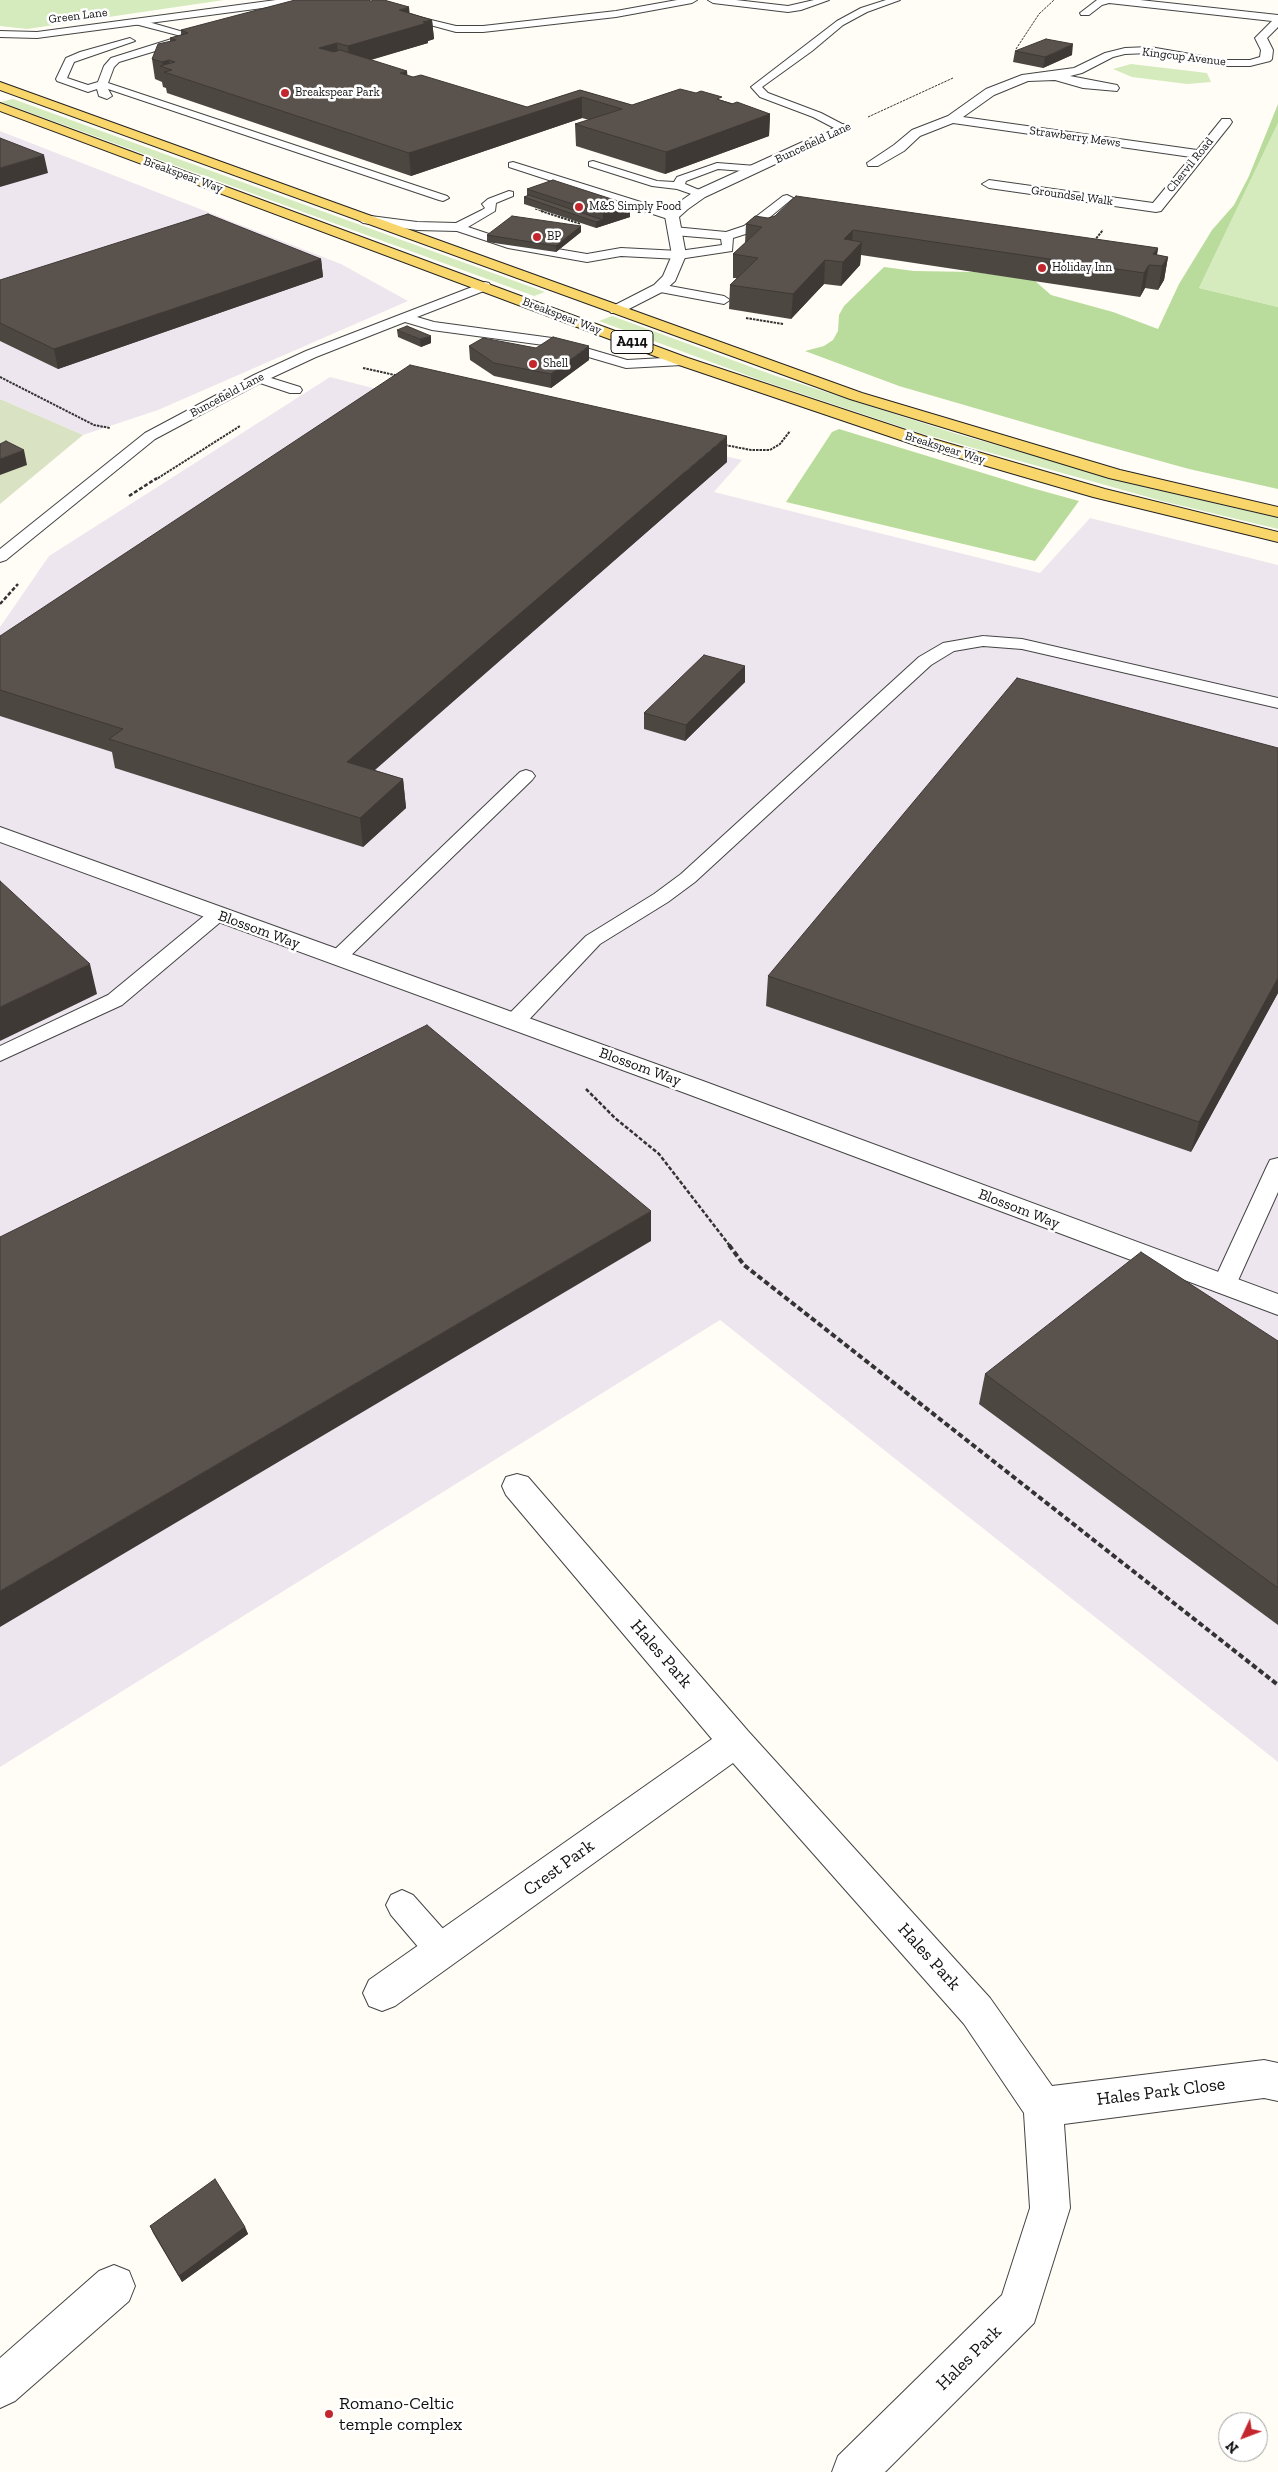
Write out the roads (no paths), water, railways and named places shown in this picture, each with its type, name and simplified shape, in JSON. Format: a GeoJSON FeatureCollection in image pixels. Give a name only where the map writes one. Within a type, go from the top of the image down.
{"type":"FeatureCollection","features":[{"type":"Feature","properties":{"kind":"main road","name":"Breakspear Way"},"geometry":{"type":"LineString","coordinates":[[0,86],[856,396],[1115,474],[1278,512]]}},
{"type":"Feature","properties":{"kind":"main road","name":"Breakspear Way"},"geometry":{"type":"LineString","coordinates":[[0,107],[486,286],[682,361],[924,442],[1099,493],[1278,537]]}},
{"type":"Feature","properties":{"kind":"street","name":"Green Lane"},"geometry":{"type":"LineString","coordinates":[[0,34],[38,35],[300,0]]}},
{"type":"Feature","properties":{"kind":"street"},"geometry":{"type":"LineString","coordinates":[[1085,13],[1098,2],[1110,0],[1278,19]]}},
{"type":"Feature","properties":{"kind":"street","name":"Kingcup Avenue"},"geometry":{"type":"LineString","coordinates":[[873,164],[899,148],[916,133],[952,120],[990,92],[1026,78],[1056,76],[1078,71],[1109,55],[1125,51],[1150,50],[1225,63],[1250,63],[1266,59],[1267,50],[1261,38],[1278,19]]}},
{"type":"Feature","properties":{"kind":"street","name":"Green Lane"},"geometry":{"type":"LineString","coordinates":[[6,46],[38,35]]}},
{"type":"Feature","properties":{"kind":"street"},"geometry":{"type":"LineString","coordinates":[[1056,76],[1083,84],[1113,88]]}},
{"type":"Feature","properties":{"kind":"street","name":"Strawberry Mews"},"geometry":{"type":"LineString","coordinates":[[952,120],[1198,154]]}},
{"type":"Feature","properties":{"kind":"street","name":"Chervil Road"},"geometry":{"type":"LineString","coordinates":[[1156,208],[1198,154],[1226,122]]}},
{"type":"Feature","properties":{"kind":"street","name":"Buncefield Lane"},"geometry":{"type":"LineString","coordinates":[[672,216],[700,194],[842,128]]}},
{"type":"Feature","properties":{"kind":"street","name":"Groundsel Walk"},"geometry":{"type":"LineString","coordinates":[[989,184],[1156,208]]}},
{"type":"Feature","properties":{"kind":"street"},"geometry":{"type":"LineString","coordinates":[[616,310],[659,288],[670,278],[679,255],[672,216]]}},
{"type":"Feature","properties":{"kind":"street","name":"Blossom Way"},"geometry":{"type":"LineString","coordinates":[[0,834],[1278,1305]]}},
{"type":"Feature","properties":{"kind":"street","name":"Hales Park"},"geometry":{"type":"LineString","coordinates":[[517,1486],[736,1742],[977,2011],[1043,2107],[1050,2208],[1019,2308],[854,2472]]}},
{"type":"Feature","properties":{"kind":"street","name":"Crest Park"},"geometry":{"type":"LineString","coordinates":[[382,1993],[736,1742]]}},
{"type":"Feature","properties":{"kind":"street","name":"Hales Park Close"},"geometry":{"type":"LineString","coordinates":[[1043,2107],[1264,2079],[1278,2082]]}},
{"type":"Feature","properties":{"kind":"street"},"geometry":{"type":"LineString","coordinates":[[0,2386],[114,2286]]}},
{"type":"Feature","properties":{"kind":"lane"},"geometry":{"type":"LineString","coordinates":[[392,14],[456,29],[483,29],[616,14],[692,0]]}},
{"type":"Feature","properties":{"kind":"lane"},"geometry":{"type":"LineString","coordinates":[[713,0],[798,8],[824,0]]}},
{"type":"Feature","properties":{"kind":"lane"},"geometry":{"type":"LineString","coordinates":[[746,4],[770,0]]}},
{"type":"Feature","properties":{"kind":"lane"},"geometry":{"type":"LineString","coordinates":[[842,128],[817,115],[764,95],[756,86],[809,49],[840,23],[864,10],[895,0]]}},
{"type":"Feature","properties":{"kind":"lane"},"geometry":{"type":"LineString","coordinates":[[138,22],[193,34],[179,41],[115,60],[109,66],[102,84],[103,94],[203,130]]}},
{"type":"Feature","properties":{"kind":"lane"},"geometry":{"type":"LineString","coordinates":[[130,41],[70,60],[61,79],[88,88],[102,84],[117,88],[443,198]]}},
{"type":"Feature","properties":{"kind":"lane"},"geometry":{"type":"LineString","coordinates":[[136,67],[149,50]]}},
{"type":"Feature","properties":{"kind":"lane"},"geometry":{"type":"LineString","coordinates":[[117,88],[124,86],[128,79]]}},
{"type":"Feature","properties":{"kind":"lane"},"geometry":{"type":"LineString","coordinates":[[593,164],[656,184],[679,186],[700,194]]}},
{"type":"Feature","properties":{"kind":"lane"},"geometry":{"type":"LineString","coordinates":[[512,165],[672,216]]}},
{"type":"Feature","properties":{"kind":"lane"},"geometry":{"type":"LineString","coordinates":[[679,186],[681,180],[717,166],[756,169]]}},
{"type":"Feature","properties":{"kind":"lane"},"geometry":{"type":"LineString","coordinates":[[458,227],[486,213],[491,209],[488,204],[509,194]]}},
{"type":"Feature","properties":{"kind":"lane"},"geometry":{"type":"LineString","coordinates":[[674,231],[726,236],[748,229],[787,198]]}},
{"type":"Feature","properties":{"kind":"lane"},"geometry":{"type":"LineString","coordinates":[[363,219],[417,226],[458,227],[508,244],[587,258],[621,252],[679,255],[728,248],[726,236]]}},
{"type":"Feature","properties":{"kind":"lane","name":"Buncefield Lane"},"geometry":{"type":"LineString","coordinates":[[1,554],[150,436],[259,378],[358,334],[406,318],[486,286]]}},
{"type":"Feature","properties":{"kind":"lane"},"geometry":{"type":"LineString","coordinates":[[659,288],[724,300]]}},
{"type":"Feature","properties":{"kind":"lane"},"geometry":{"type":"LineString","coordinates":[[406,318],[432,326],[552,342],[626,364],[682,361]]}},
{"type":"Feature","properties":{"kind":"lane"},"geometry":{"type":"LineString","coordinates":[[259,378],[295,390]]}},
{"type":"Feature","properties":{"kind":"lane"},"geometry":{"type":"LineString","coordinates":[[514,1022],[593,940],[661,898],[688,878],[925,661],[950,647],[983,640],[1022,644],[1278,703]]}},
{"type":"Feature","properties":{"kind":"lane"},"geometry":{"type":"LineString","coordinates":[[337,958],[526,776]]}},
{"type":"Feature","properties":{"kind":"lane"},"geometry":{"type":"LineString","coordinates":[[0,1054],[115,1000],[217,915]]}},
{"type":"Feature","properties":{"kind":"lane"},"geometry":{"type":"LineString","coordinates":[[1224,1285],[1278,1166]]}},
{"type":"Feature","properties":{"kind":"lane"},"geometry":{"type":"LineString","coordinates":[[402,1905],[442,1951]]}},
{"type":"Feature","properties":{"kind":"place","name":"Breakspear Park"},"geometry":{"type":"Point","coordinates":[285,93]}},
{"type":"Feature","properties":{"kind":"place","name":"M&S Simply Food"},"geometry":{"type":"Point","coordinates":[579,207]}},
{"type":"Feature","properties":{"kind":"place","name":"BP"},"geometry":{"type":"Point","coordinates":[537,237]}},
{"type":"Feature","properties":{"kind":"place","name":"Holiday Inn"},"geometry":{"type":"Point","coordinates":[1042,268]}},
{"type":"Feature","properties":{"kind":"place","name":"Shell"},"geometry":{"type":"Point","coordinates":[533,364]}},
{"type":"Feature","properties":{"kind":"place","name":"Romano-Celtic temple complex"},"geometry":{"type":"Point","coordinates":[329,2414]}}]}
